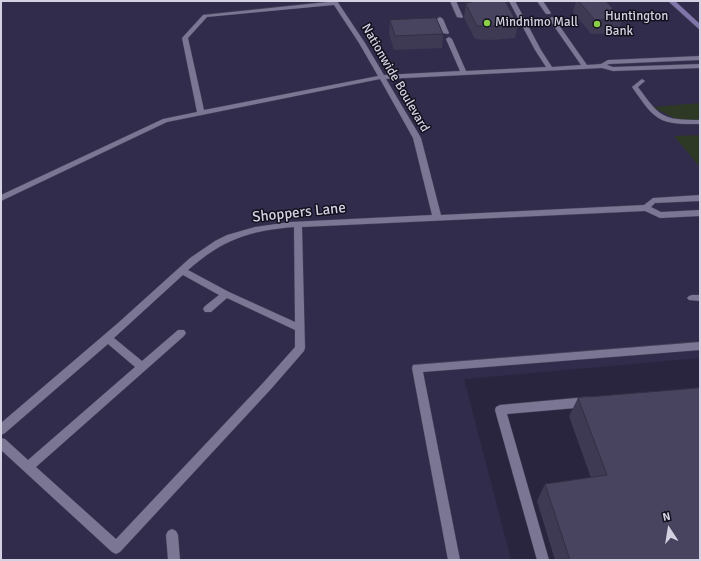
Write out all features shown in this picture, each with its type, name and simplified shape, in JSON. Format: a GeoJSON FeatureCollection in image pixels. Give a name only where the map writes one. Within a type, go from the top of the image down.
{"type":"FeatureCollection","features":[{"type":"Feature","properties":{"kind":"main road"},"geometry":{"type":"LineString","coordinates":[[671,1],[700,28]]}},
{"type":"Feature","properties":{"kind":"lane"},"geometry":{"type":"LineString","coordinates":[[278,1],[281,8]]}},
{"type":"Feature","properties":{"kind":"lane"},"geometry":{"type":"LineString","coordinates":[[453,1],[460,17]]}},
{"type":"Feature","properties":{"kind":"lane"},"geometry":{"type":"LineString","coordinates":[[512,1],[538,50],[550,68]]}},
{"type":"Feature","properties":{"kind":"lane"},"geometry":{"type":"LineString","coordinates":[[540,1],[548,13]]}},
{"type":"Feature","properties":{"kind":"lane"},"geometry":{"type":"LineString","coordinates":[[202,113],[185,38],[205,16],[335,2]]}},
{"type":"Feature","properties":{"kind":"lane","name":"Nationwide Boulevard"},"geometry":{"type":"LineString","coordinates":[[335,2],[383,78],[417,138],[437,217]]}},
{"type":"Feature","properties":{"kind":"lane"},"geometry":{"type":"LineString","coordinates":[[440,19],[446,33]]}},
{"type":"Feature","properties":{"kind":"lane"},"geometry":{"type":"LineString","coordinates":[[552,19],[586,67]]}},
{"type":"Feature","properties":{"kind":"lane"},"geometry":{"type":"LineString","coordinates":[[449,39],[463,72]]}},
{"type":"Feature","properties":{"kind":"lane"},"geometry":{"type":"LineString","coordinates":[[602,66],[608,62],[700,58]]}},
{"type":"Feature","properties":{"kind":"lane"},"geometry":{"type":"LineString","coordinates":[[1,198],[165,120],[383,78],[463,72],[602,66],[613,69],[700,66]]}},
{"type":"Feature","properties":{"kind":"lane"},"geometry":{"type":"LineString","coordinates":[[642,80],[635,88],[657,115],[663,119],[682,123],[700,122]]}},
{"type":"Feature","properties":{"kind":"lane","name":"Shoppers Lane"},"geometry":{"type":"LineString","coordinates":[[646,208],[653,201],[700,198]]}},
{"type":"Feature","properties":{"kind":"lane","name":"Shoppers Lane"},"geometry":{"type":"LineString","coordinates":[[1,430],[108,338],[201,254],[229,237],[264,228],[298,224],[646,208],[660,215],[700,213]]}},
{"type":"Feature","properties":{"kind":"lane"},"geometry":{"type":"LineString","coordinates":[[1,443],[116,548],[262,392],[300,348],[298,224]]}},
{"type":"Feature","properties":{"kind":"lane"},"geometry":{"type":"LineString","coordinates":[[183,271],[226,294],[300,328]]}},
{"type":"Feature","properties":{"kind":"lane"},"geometry":{"type":"LineString","coordinates":[[208,310],[226,294]]}},
{"type":"Feature","properties":{"kind":"lane"},"geometry":{"type":"LineString","coordinates":[[28,467],[181,333]]}},
{"type":"Feature","properties":{"kind":"lane"},"geometry":{"type":"LineString","coordinates":[[108,338],[142,368]]}},
{"type":"Feature","properties":{"kind":"lane"},"geometry":{"type":"LineString","coordinates":[[454,560],[418,368],[700,346]]}},
{"type":"Feature","properties":{"kind":"lane"},"geometry":{"type":"LineString","coordinates":[[543,560],[500,410],[602,400]]}},
{"type":"Feature","properties":{"kind":"lane"},"geometry":{"type":"LineString","coordinates":[[172,534],[174,560]]}},
{"type":"Feature","properties":{"kind":"shaded area"},"geometry":{"type":"Polygon","coordinates":[[[1,1],[700,1],[700,358],[464,379],[511,560],[1,560],[1,1]]]}},
{"type":"Feature","properties":{"kind":"green space"},"geometry":{"type":"Polygon","coordinates":[[[700,103],[700,121],[676,119],[653,107],[700,103]]]}},
{"type":"Feature","properties":{"kind":"green space"},"geometry":{"type":"Polygon","coordinates":[[[700,135],[700,167],[674,136],[700,135]]]}},
{"type":"Feature","properties":{"kind":"building"},"geometry":{"type":"Polygon","coordinates":[[[471,1],[505,1],[518,24],[477,26],[466,4],[472,2],[471,1]]]}},
{"type":"Feature","properties":{"kind":"building"},"geometry":{"type":"Polygon","coordinates":[[[579,1],[606,1],[622,19],[595,20],[579,1]]]}},
{"type":"Feature","properties":{"kind":"building"},"geometry":{"type":"Polygon","coordinates":[[[436,18],[443,34],[395,36],[390,20],[436,18]]]}},
{"type":"Feature","properties":{"kind":"building"},"geometry":{"type":"Polygon","coordinates":[[[700,388],[700,560],[570,560],[545,484],[607,475],[578,398],[700,388]]]}},
{"type":"Feature","properties":{"kind":"place","name":"Mindnimo Mall"},"geometry":{"type":"Point","coordinates":[487,23]}},
{"type":"Feature","properties":{"kind":"place","name":"Huntington Bank"},"geometry":{"type":"Point","coordinates":[597,24]}}]}
